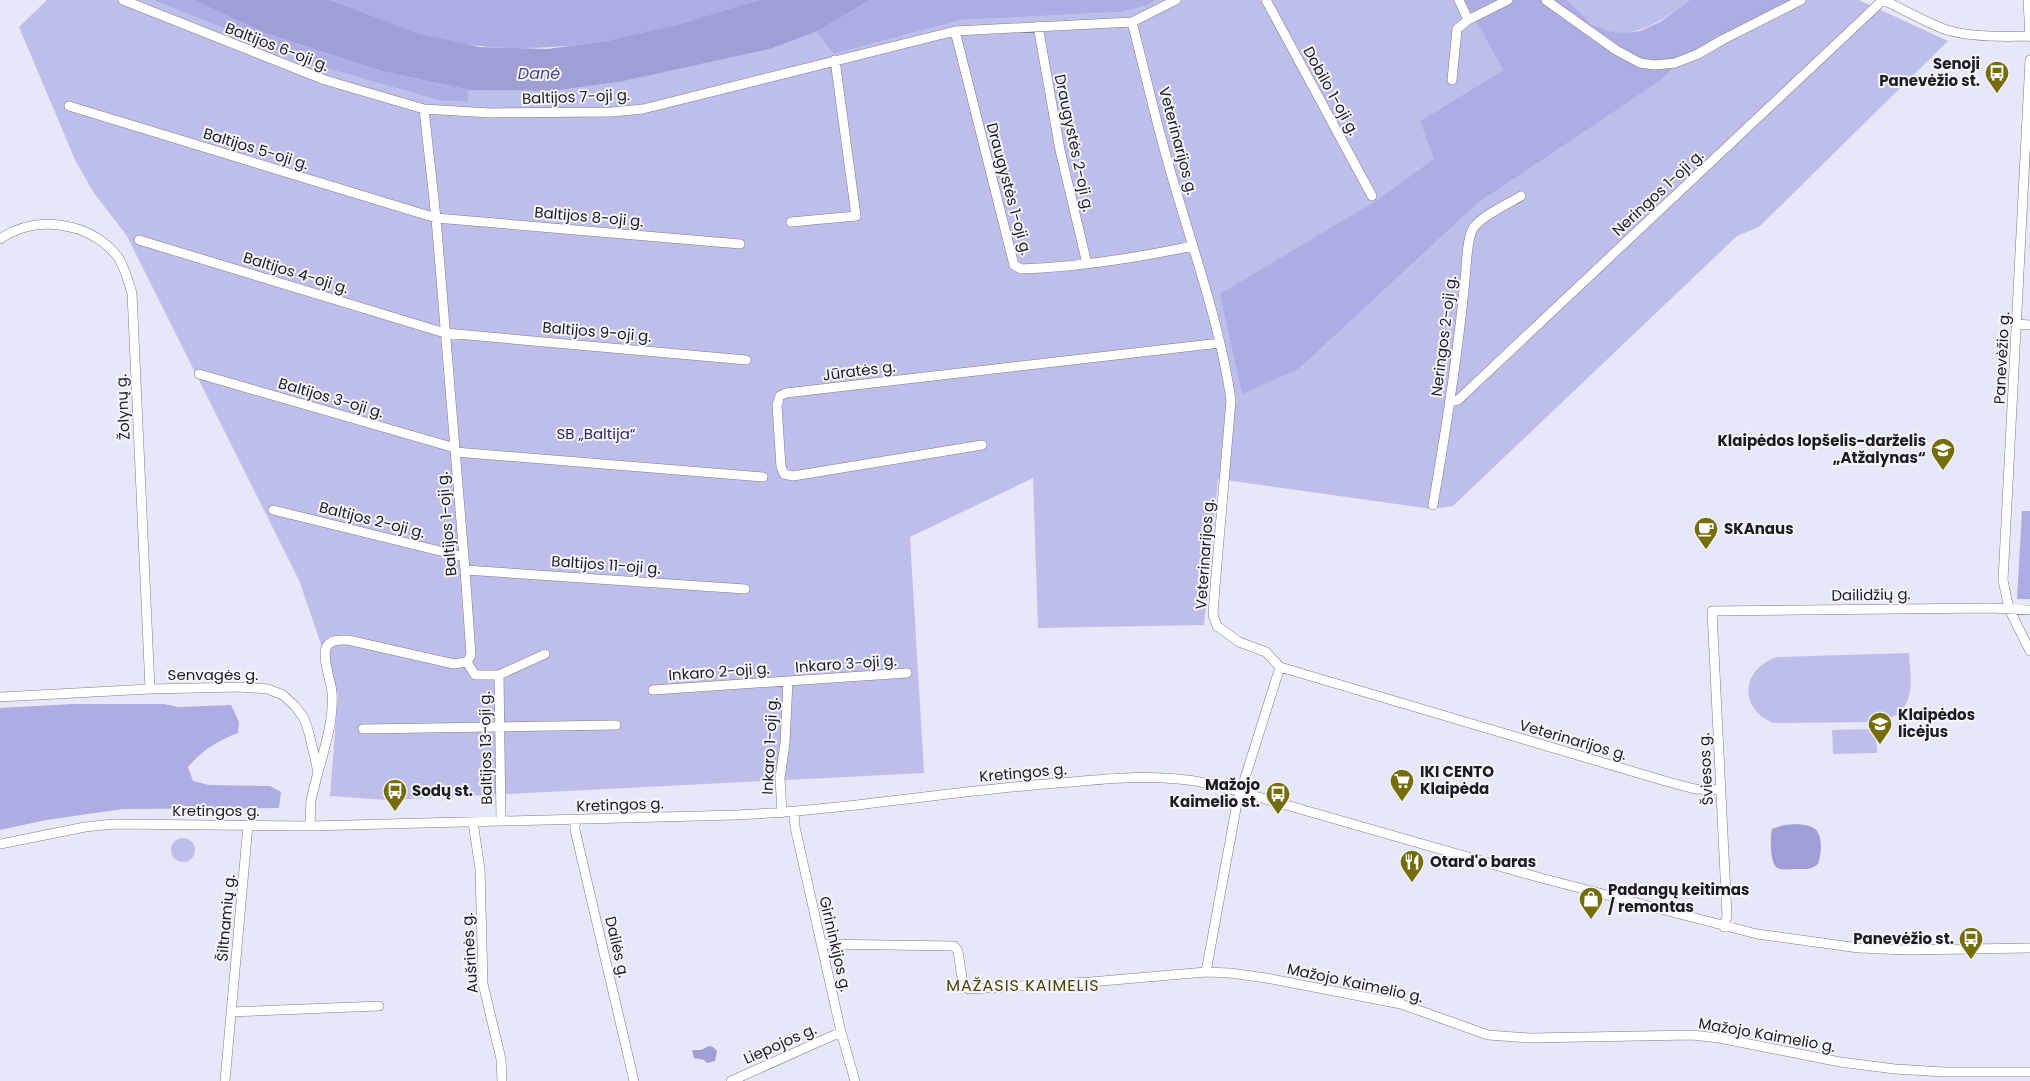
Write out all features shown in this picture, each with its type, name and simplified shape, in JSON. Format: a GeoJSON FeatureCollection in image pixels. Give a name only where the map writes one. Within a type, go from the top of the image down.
{"type":"FeatureCollection","features":[{"type":"Feature","properties":{"kind":"street","name":"Baltijos 6-oji g."},"geometry":{"type":"LineString","coordinates":[[123,0],[325,80],[424,109]]}},
{"type":"Feature","properties":{"kind":"street"},"geometry":{"type":"LineString","coordinates":[[1132,22],[1176,0]]}},
{"type":"Feature","properties":{"kind":"street","name":"Dobilo 1-oji g."},"geometry":{"type":"LineString","coordinates":[[1266,0],[1372,196]]}},
{"type":"Feature","properties":{"kind":"street"},"geometry":{"type":"LineString","coordinates":[[1459,0],[1468,20]]}},
{"type":"Feature","properties":{"kind":"street"},"geometry":{"type":"LineString","coordinates":[[1452,80],[1457,29],[1468,20],[1508,0]]}},
{"type":"Feature","properties":{"kind":"street"},"geometry":{"type":"LineString","coordinates":[[1546,0],[1616,50],[1640,63],[1655,65],[1675,62],[1698,54],[1801,0]]}},
{"type":"Feature","properties":{"kind":"street"},"geometry":{"type":"LineString","coordinates":[[1883,0],[1944,28],[1955,31],[2030,36],[2028,0]]}},
{"type":"Feature","properties":{"kind":"street","name":"Neringos 1-oji g."},"geometry":{"type":"LineString","coordinates":[[1450,402],[1458,400],[1883,0]]}},
{"type":"Feature","properties":{"kind":"street","name":"Baltijos 7-oji g."},"geometry":{"type":"LineString","coordinates":[[424,109],[490,113],[625,111],[955,31],[1132,22]]}},
{"type":"Feature","properties":{"kind":"street","name":"Veterinarijos g."},"geometry":{"type":"LineString","coordinates":[[1132,22],[1167,158],[1227,371],[1231,400],[1213,614],[1217,626],[1225,634],[1239,642],[1266,652],[1280,667],[1665,781],[1695,789],[1721,790]]}},
{"type":"Feature","properties":{"kind":"street","name":"Draugystės 2-oji g."},"geometry":{"type":"LineString","coordinates":[[1038,26],[1060,150],[1087,264]]}},
{"type":"Feature","properties":{"kind":"street","name":"Draugystės 1-oji g."},"geometry":{"type":"LineString","coordinates":[[955,31],[1014,265],[1021,270],[1087,264],[1120,260],[1193,246]]}},
{"type":"Feature","properties":{"kind":"street"},"geometry":{"type":"LineString","coordinates":[[791,222],[856,216],[835,60]]}},
{"type":"Feature","properties":{"kind":"street","name":"Panevėžio g."},"geometry":{"type":"LineString","coordinates":[[2030,60],[2003,580],[2009,609],[2030,651]]}},
{"type":"Feature","properties":{"kind":"street","name":"Baltijos 5-oji g."},"geometry":{"type":"LineString","coordinates":[[68,106],[436,218]]}},
{"type":"Feature","properties":{"kind":"street","name":"Baltijos 1-oji g."},"geometry":{"type":"LineString","coordinates":[[424,109],[436,218],[464,557],[471,646],[471,655],[468,662]]}},
{"type":"Feature","properties":{"kind":"street","name":"Neringos 2-oji g."},"geometry":{"type":"LineString","coordinates":[[1434,505],[1462,316],[1469,241],[1472,229],[1480,221],[1521,196]]}},
{"type":"Feature","properties":{"kind":"street","name":"Baltijos 8-oji g."},"geometry":{"type":"LineString","coordinates":[[436,218],[740,244]]}},
{"type":"Feature","properties":{"kind":"street","name":"Žolynų g."},"geometry":{"type":"LineString","coordinates":[[0,239],[14,230],[28,226],[56,224],[69,227],[97,238],[118,258],[126,272],[132,293],[150,689]]}},
{"type":"Feature","properties":{"kind":"street","name":"Baltijos 4-oji g."},"geometry":{"type":"LineString","coordinates":[[139,240],[445,333]]}},
{"type":"Feature","properties":{"kind":"street"},"geometry":{"type":"LineString","coordinates":[[2017,324],[2030,325]]}},
{"type":"Feature","properties":{"kind":"street","name":"Baltijos 9-oji g."},"geometry":{"type":"LineString","coordinates":[[445,333],[746,360]]}},
{"type":"Feature","properties":{"kind":"street","name":"Jūratės g."},"geometry":{"type":"LineString","coordinates":[[982,445],[794,476],[784,474],[781,467],[777,405],[780,396],[786,393],[1220,343]]}},
{"type":"Feature","properties":{"kind":"street","name":"Baltijos 3-oji g."},"geometry":{"type":"LineString","coordinates":[[199,374],[455,450],[763,477]]}},
{"type":"Feature","properties":{"kind":"street","name":"Baltijos 2-oji g."},"geometry":{"type":"LineString","coordinates":[[273,510],[464,557]]}},
{"type":"Feature","properties":{"kind":"street","name":"Baltijos 11-oji g."},"geometry":{"type":"LineString","coordinates":[[465,570],[745,589]]}},
{"type":"Feature","properties":{"kind":"street","name":"Dailidžių g."},"geometry":{"type":"LineString","coordinates":[[1712,611],[1990,608],[2030,610]]}},
{"type":"Feature","properties":{"kind":"street","name":"Šviesos g."},"geometry":{"type":"LineString","coordinates":[[1712,611],[1727,916],[1724,927]]}},
{"type":"Feature","properties":{"kind":"street"},"geometry":{"type":"LineString","coordinates":[[318,772],[332,713],[332,692],[324,656],[327,646],[333,641],[348,640],[454,664],[468,662]]}},
{"type":"Feature","properties":{"kind":"street","name":"Baltijos 13-oji g."},"geometry":{"type":"LineString","coordinates":[[468,662],[475,675],[499,675],[545,654]]}},
{"type":"Feature","properties":{"kind":"street"},"geometry":{"type":"LineString","coordinates":[[1206,972],[1241,791],[1280,667]]}},
{"type":"Feature","properties":{"kind":"street","name":"Inkaro 3-oji g."},"geometry":{"type":"LineString","coordinates":[[788,681],[907,673]]}},
{"type":"Feature","properties":{"kind":"street","name":"Baltijos 13-oji g."},"geometry":{"type":"LineString","coordinates":[[499,675],[501,821]]}},
{"type":"Feature","properties":{"kind":"street","name":"Inkaro 2-oji g."},"geometry":{"type":"LineString","coordinates":[[652,690],[788,681]]}},
{"type":"Feature","properties":{"kind":"street","name":"Inkaro 1-oji g."},"geometry":{"type":"LineString","coordinates":[[782,813],[780,778],[784,761],[788,681]]}},
{"type":"Feature","properties":{"kind":"street","name":"Senvagės g."},"geometry":{"type":"LineString","coordinates":[[0,697],[150,689],[255,687],[268,689],[283,695],[304,718],[318,772],[311,800],[310,826]]}},
{"type":"Feature","properties":{"kind":"street"},"geometry":{"type":"LineString","coordinates":[[363,729],[616,725]]}},
{"type":"Feature","properties":{"kind":"street","name":"Kretingos g."},"geometry":{"type":"LineString","coordinates":[[0,844],[84,827],[114,824],[310,826],[782,813],[1010,787],[1117,779],[1186,780],[1241,791],[1541,878],[1724,927],[1770,936],[1859,948],[1916,950],[2030,948]]}},
{"type":"Feature","properties":{"kind":"street","name":"Girininkijos g."},"geometry":{"type":"LineString","coordinates":[[794,812],[795,827],[821,944],[841,1032],[855,1081]]}},
{"type":"Feature","properties":{"kind":"street","name":"Dailės g."},"geometry":{"type":"LineString","coordinates":[[575,820],[575,830],[634,1081]]}},
{"type":"Feature","properties":{"kind":"street","name":"Aušrinės g."},"geometry":{"type":"LineString","coordinates":[[473,822],[480,868],[483,984],[501,1059],[502,1081]]}},
{"type":"Feature","properties":{"kind":"street","name":"Šiltnamių g."},"geometry":{"type":"LineString","coordinates":[[225,1081],[248,826]]}},
{"type":"Feature","properties":{"kind":"street","name":"Mažojo Kaimelio g."},"geometry":{"type":"LineString","coordinates":[[821,944],[954,946],[958,951],[963,985],[969,988],[1090,982],[1206,972],[1266,978],[1401,1004],[1488,1035],[1531,1038],[1692,1035],[1719,1038],[1840,1062],[1895,1069],[2030,1072]]}},
{"type":"Feature","properties":{"kind":"street"},"geometry":{"type":"LineString","coordinates":[[231,1012],[379,1006]]}},
{"type":"Feature","properties":{"kind":"street","name":"Liepojos g."},"geometry":{"type":"LineString","coordinates":[[731,1081],[841,1032]]}},
{"type":"Feature","properties":{"kind":"green space","name":"SB „Baltija“"},"geometry":{"type":"Polygon","coordinates":[[[47,0],[153,0],[315,65],[441,101],[468,102],[469,90],[552,91],[618,82],[770,49],[816,32],[834,54],[961,20],[1122,12],[1148,5],[1156,0],[1464,0],[1503,70],[1420,121],[1435,159],[1374,202],[1300,368],[1478,203],[1660,81],[1688,54],[1795,0],[1859,0],[1948,41],[1759,227],[1737,236],[1453,506],[1432,509],[1218,479],[1204,625],[1038,628],[1033,478],[910,537],[924,773],[387,800],[330,796],[338,694],[299,580],[127,236],[94,193],[76,162],[19,27],[47,0]]]}},
{"type":"Feature","properties":{"kind":"green space"},"geometry":{"type":"Polygon","coordinates":[[[1567,0],[1690,0],[1667,16],[1642,29],[1616,33],[1602,30],[1589,22],[1567,0]]]}},
{"type":"Feature","properties":{"kind":"green space"},"geometry":{"type":"Polygon","coordinates":[[[1909,653],[1910,687],[1905,705],[1900,712],[1891,718],[1878,722],[1773,723],[1754,708],[1749,699],[1748,689],[1756,670],[1777,657],[1909,653]]]}},
{"type":"Feature","properties":{"kind":"green space"},"geometry":{"type":"Polygon","coordinates":[[[1876,729],[1877,753],[1833,754],[1832,730],[1876,729]]]}},
{"type":"Feature","properties":{"kind":"green space"},"geometry":{"type":"Polygon","coordinates":[[[183,838],[191,842],[195,850],[191,858],[183,862],[175,858],[171,850],[175,842],[183,838]]]}},
{"type":"Feature","properties":{"kind":"shaded area"},"geometry":{"type":"Polygon","coordinates":[[[153,0],[193,0],[265,33],[381,71],[469,90],[468,102],[441,101],[315,65],[153,0]]]}},
{"type":"Feature","properties":{"kind":"shaded area"},"geometry":{"type":"Polygon","coordinates":[[[330,0],[759,0],[718,14],[634,36],[591,43],[504,48],[461,44],[418,35],[330,0]]]}},
{"type":"Feature","properties":{"kind":"shaded area"},"geometry":{"type":"Polygon","coordinates":[[[870,0],[1156,0],[1148,5],[1122,12],[961,20],[834,54],[816,32],[870,0]]]}},
{"type":"Feature","properties":{"kind":"shaded area"},"geometry":{"type":"Polygon","coordinates":[[[1464,0],[1567,0],[1591,24],[1608,31],[1623,33],[1640,31],[1660,22],[1690,0],[1795,0],[1688,54],[1660,81],[1478,203],[1300,368],[1242,394],[1220,294],[1374,202],[1434,159],[1420,121],[1503,70],[1464,0]]]}},
{"type":"Feature","properties":{"kind":"shaded area"},"geometry":{"type":"Polygon","coordinates":[[[2022,511],[2030,511],[2030,599],[2017,599],[2022,511]]]}},
{"type":"Feature","properties":{"kind":"shaded area"},"geometry":{"type":"Polygon","coordinates":[[[73,704],[164,704],[178,707],[231,705],[239,722],[238,733],[211,747],[193,761],[188,767],[193,781],[209,785],[270,786],[281,792],[279,808],[123,809],[46,820],[0,830],[0,708],[73,704]]]}},
{"type":"Feature","properties":{"kind":"water","name":"Danė"},"geometry":{"type":"Polygon","coordinates":[[[193,0],[330,0],[418,34],[480,47],[547,49],[607,41],[682,24],[759,0],[870,0],[816,32],[770,49],[619,82],[552,91],[469,90],[381,71],[265,33],[193,0]]]}},
{"type":"Feature","properties":{"kind":"water"},"geometry":{"type":"Polygon","coordinates":[[[1798,824],[1814,828],[1819,834],[1821,847],[1818,864],[1807,869],[1786,870],[1778,868],[1774,864],[1772,855],[1772,829],[1784,825],[1798,824]]]}},
{"type":"Feature","properties":{"kind":"water"},"geometry":{"type":"Polygon","coordinates":[[[709,1046],[717,1051],[715,1061],[707,1063],[704,1060],[694,1058],[692,1050],[701,1050],[709,1046]]]}},
{"type":"Feature","properties":{"kind":"place","name":"Senoji Panevėžio st."},"geometry":{"type":"Point","coordinates":[1997,94]}},
{"type":"Feature","properties":{"kind":"place","name":"Klaipėdos lopšelis-darželis „Atžalynas“"},"geometry":{"type":"Point","coordinates":[1943,471]}},
{"type":"Feature","properties":{"kind":"place","name":"SKAnaus"},"geometry":{"type":"Point","coordinates":[1706,550]}},
{"type":"Feature","properties":{"kind":"place","name":"Klaipėdos licėjus"},"geometry":{"type":"Point","coordinates":[1880,745]}},
{"type":"Feature","properties":{"kind":"place","name":"IKI CENTO Klaipėda"},"geometry":{"type":"Point","coordinates":[1402,802]}},
{"type":"Feature","properties":{"kind":"place","name":"Sodų st."},"geometry":{"type":"Point","coordinates":[395,812]}},
{"type":"Feature","properties":{"kind":"place","name":"Mažojo Kaimelio st."},"geometry":{"type":"Point","coordinates":[1278,815]}},
{"type":"Feature","properties":{"kind":"place","name":"Otard'o baras"},"geometry":{"type":"Point","coordinates":[1412,883]}},
{"type":"Feature","properties":{"kind":"place","name":"Padangų keitimas / remontas"},"geometry":{"type":"Point","coordinates":[1591,920]}},
{"type":"Feature","properties":{"kind":"place","name":"Panevėžio st."},"geometry":{"type":"Point","coordinates":[1971,960]}},
{"type":"Feature","properties":{"kind":"district","name":"MAŽASIS KAIMELIS"},"geometry":{"type":"Point","coordinates":[1023,985]}}]}
